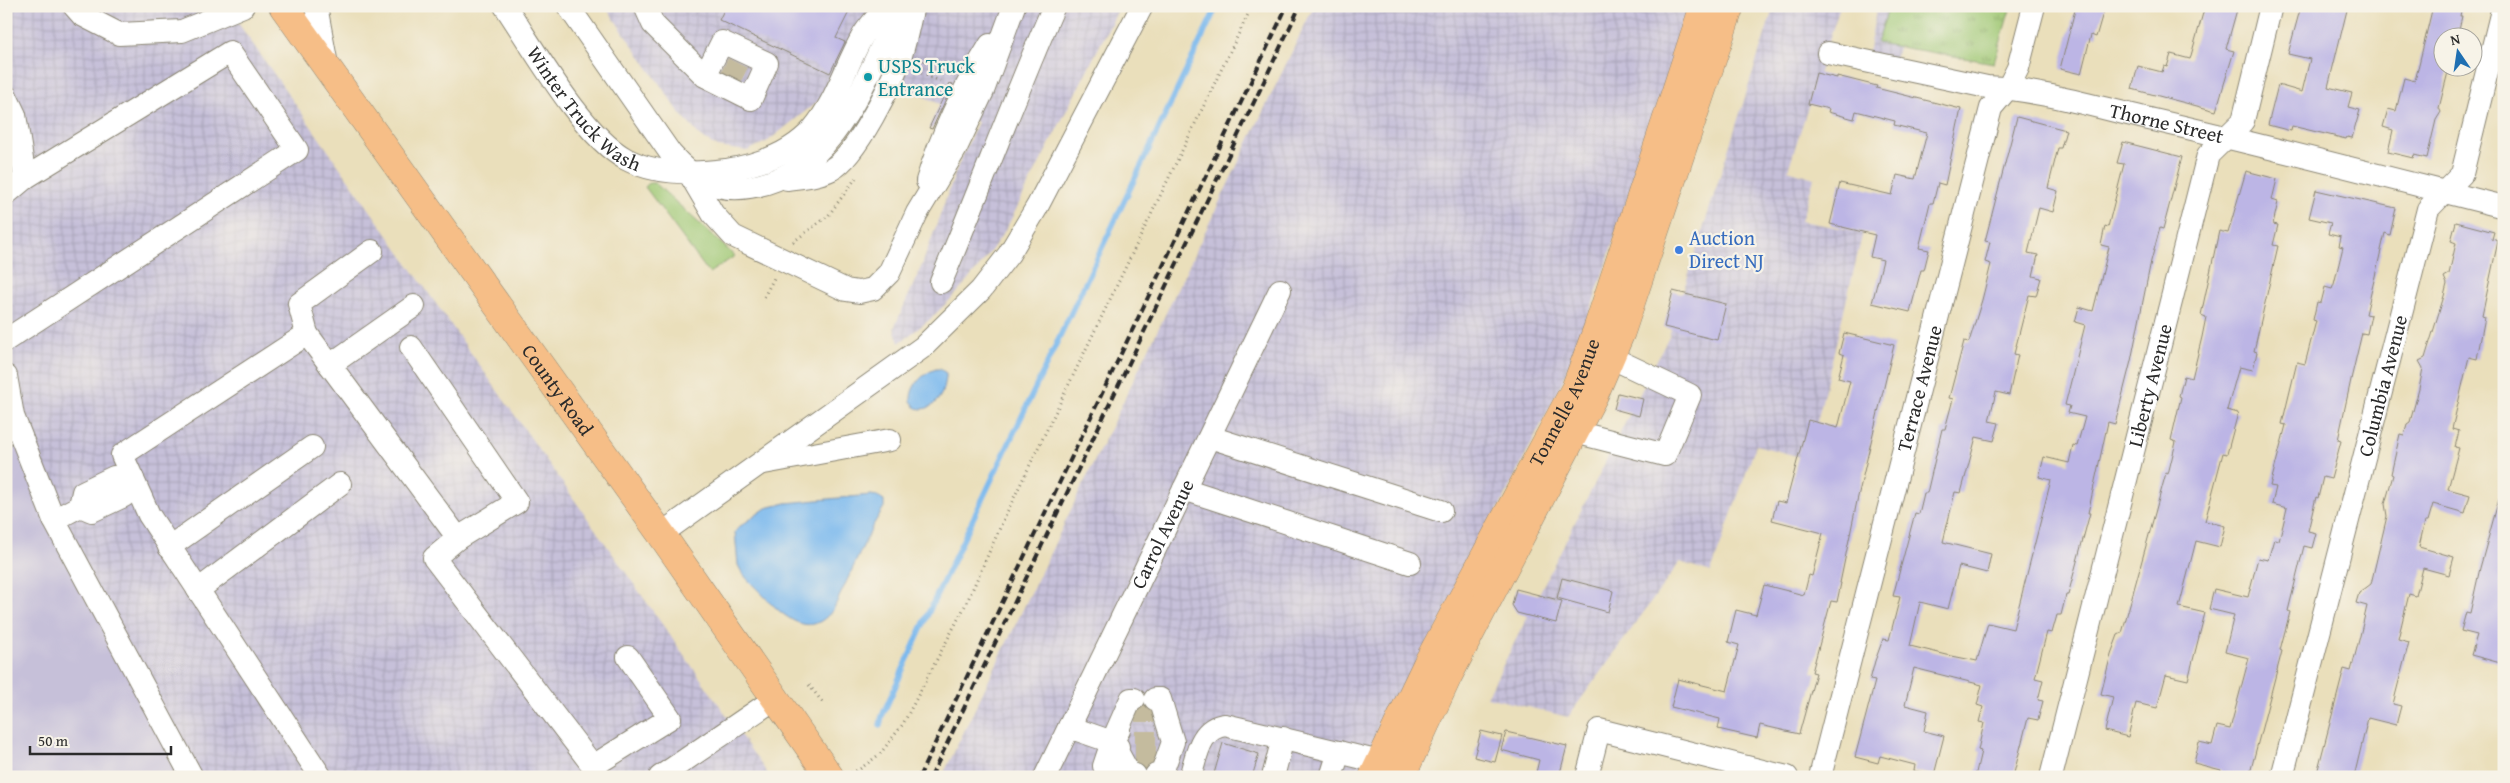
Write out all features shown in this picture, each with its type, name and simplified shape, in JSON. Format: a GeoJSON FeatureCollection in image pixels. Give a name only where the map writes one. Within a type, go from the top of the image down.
{"type":"FeatureCollection","features":[{"type":"Feature","properties":{"kind":"main road","name":"County Road"},"geometry":{"type":"LineString","coordinates":[[283,6],[776,698],[839,775]]}},
{"type":"Feature","properties":{"kind":"main road","name":"Tonnelle Avenue"},"geometry":{"type":"LineString","coordinates":[[1385,772],[1427,664],[1575,389],[1598,327],[1704,6]]}},
{"type":"Feature","properties":{"kind":"main road","name":"Tonnelle Avenue"},"geometry":{"type":"LineString","coordinates":[[1385,772],[1448,676],[1574,432],[1610,357],[1621,332],[1730,6]]}},
{"type":"Feature","properties":{"kind":"street"},"geometry":{"type":"LineString","coordinates":[[74,6],[82,15],[119,34],[182,31],[243,6]]}},
{"type":"Feature","properties":{"kind":"street"},"geometry":{"type":"LineString","coordinates":[[316,6],[328,70]]}},
{"type":"Feature","properties":{"kind":"street","name":"Winter Truck Wash"},"geometry":{"type":"LineString","coordinates":[[505,6],[579,114],[610,148],[627,160],[646,166],[689,173]]}},
{"type":"Feature","properties":{"kind":"street"},"geometry":{"type":"LineString","coordinates":[[568,6],[663,143],[689,173],[726,231],[747,244],[808,273],[846,290],[859,292],[873,289],[884,280],[917,213],[955,150],[959,120],[983,91],[1014,6]]}},
{"type":"Feature","properties":{"kind":"street"},"geometry":{"type":"LineString","coordinates":[[645,6],[653,24],[717,64],[750,99],[757,78],[767,64],[722,42],[717,64]]}},
{"type":"Feature","properties":{"kind":"street"},"geometry":{"type":"LineString","coordinates":[[783,179],[819,152],[846,115],[862,36],[887,6]]}},
{"type":"Feature","properties":{"kind":"street"},"geometry":{"type":"LineString","coordinates":[[689,173],[752,164],[789,149],[801,140],[819,121],[856,72],[901,6]]}},
{"type":"Feature","properties":{"kind":"street"},"geometry":{"type":"LineString","coordinates":[[689,173],[706,183],[728,188],[765,185],[783,179],[820,173],[840,164],[859,142],[901,56],[913,6]]}},
{"type":"Feature","properties":{"kind":"street"},"geometry":{"type":"LineString","coordinates":[[941,282],[998,147],[1020,85],[1054,6]]}},
{"type":"Feature","properties":{"kind":"street"},"geometry":{"type":"LineString","coordinates":[[661,534],[923,347],[981,290],[1009,254],[1037,207],[1142,6]]}},
{"type":"Feature","properties":{"kind":"street","name":"Terrace Avenue"},"geometry":{"type":"LineString","coordinates":[[1820,777],[1992,104],[2008,88],[2018,68],[2034,6]]}},
{"type":"Feature","properties":{"kind":"street","name":"Liberty Avenue"},"geometry":{"type":"LineString","coordinates":[[2051,777],[2208,155],[2243,121],[2270,6]]}},
{"type":"Feature","properties":{"kind":"street","name":"Columbia Avenue"},"geometry":{"type":"LineString","coordinates":[[2282,777],[2428,209],[2446,193],[2462,174],[2503,6]]}},
{"type":"Feature","properties":{"kind":"street"},"geometry":{"type":"LineString","coordinates":[[6,194],[25,178],[230,52],[297,150],[6,340]]}},
{"type":"Feature","properties":{"kind":"street","name":"Thorne Street"},"geometry":{"type":"LineString","coordinates":[[1828,53],[1987,87],[2008,88],[2228,137],[2504,207]]}},
{"type":"Feature","properties":{"kind":"street"},"geometry":{"type":"LineString","coordinates":[[6,96],[14,115],[25,178]]}},
{"type":"Feature","properties":{"kind":"street"},"geometry":{"type":"LineString","coordinates":[[372,251],[299,304],[307,334],[458,538]]}},
{"type":"Feature","properties":{"kind":"street","name":"Carrol Avenue"},"geometry":{"type":"LineString","coordinates":[[1045,777],[1280,290]]}},
{"type":"Feature","properties":{"kind":"street"},"geometry":{"type":"LineString","coordinates":[[330,365],[414,306]]}},
{"type":"Feature","properties":{"kind":"street"},"geometry":{"type":"LineString","coordinates":[[307,334],[122,455],[131,480],[149,515],[320,777]]}},
{"type":"Feature","properties":{"kind":"street"},"geometry":{"type":"LineString","coordinates":[[411,347],[517,502],[458,538],[434,558],[593,766],[670,718],[628,658]]}},
{"type":"Feature","properties":{"kind":"street"},"geometry":{"type":"LineString","coordinates":[[1574,432],[1665,455],[1690,395],[1610,357]]}},
{"type":"Feature","properties":{"kind":"street"},"geometry":{"type":"LineString","coordinates":[[6,376],[13,416],[54,520],[192,777]]}},
{"type":"Feature","properties":{"kind":"street"},"geometry":{"type":"LineString","coordinates":[[1210,437],[1441,511]]}},
{"type":"Feature","properties":{"kind":"street"},"geometry":{"type":"LineString","coordinates":[[758,464],[890,440]]}},
{"type":"Feature","properties":{"kind":"street"},"geometry":{"type":"LineString","coordinates":[[170,547],[312,447]]}},
{"type":"Feature","properties":{"kind":"street"},"geometry":{"type":"LineString","coordinates":[[54,520],[80,506],[92,511],[124,496],[131,480]]}},
{"type":"Feature","properties":{"kind":"street"},"geometry":{"type":"LineString","coordinates":[[198,590],[340,484]]}},
{"type":"Feature","properties":{"kind":"street"},"geometry":{"type":"LineString","coordinates":[[1184,489],[1315,534],[1410,563]]}},
{"type":"Feature","properties":{"kind":"street"},"geometry":{"type":"LineString","coordinates":[[666,775],[776,698]]}},
{"type":"Feature","properties":{"kind":"street"},"geometry":{"type":"LineString","coordinates":[[1112,742],[1130,711],[1146,739]]}},
{"type":"Feature","properties":{"kind":"street"},"geometry":{"type":"LineString","coordinates":[[1190,777],[1203,736],[1220,725],[1234,726],[1339,752],[1385,772]]}},
{"type":"Feature","properties":{"kind":"street"},"geometry":{"type":"LineString","coordinates":[[1069,726],[1112,742],[1146,739],[1198,750]]}},
{"type":"Feature","properties":{"kind":"street"},"geometry":{"type":"LineString","coordinates":[[1587,777],[1599,730],[1787,777]]}},
{"type":"Feature","properties":{"kind":"street"},"geometry":{"type":"LineString","coordinates":[[1278,775],[1283,738]]}},
{"type":"Feature","properties":{"kind":"street"},"geometry":{"type":"LineString","coordinates":[[1112,742],[1130,775],[1146,739]]}},
{"type":"Feature","properties":{"kind":"street"},"geometry":{"type":"LineString","coordinates":[[1331,777],[1339,752]]}},
{"type":"Feature","properties":{"kind":"path"},"geometry":{"type":"LineString","coordinates":[[839,775],[860,769],[880,754],[904,724],[966,604],[1007,512],[1252,6]]}},
{"type":"Feature","properties":{"kind":"path"},"geometry":{"type":"LineString","coordinates":[[921,73],[940,81]]}},
{"type":"Feature","properties":{"kind":"path"},"geometry":{"type":"LineString","coordinates":[[764,297],[776,274]]}},
{"type":"Feature","properties":{"kind":"path"},"geometry":{"type":"LineString","coordinates":[[809,685],[823,703]]}},
{"type":"Feature","properties":{"kind":"shaded area"},"geometry":{"type":"Polygon","coordinates":[[[6,6],[226,6],[770,777],[190,777],[6,417],[6,6]]]}},
{"type":"Feature","properties":{"kind":"shaded area"},"geometry":{"type":"Polygon","coordinates":[[[605,6],[1120,6],[1006,229],[983,262],[957,293],[928,321],[899,343],[894,328],[922,265],[957,168],[978,122],[844,59],[822,98],[768,141],[747,151],[718,147],[702,138],[682,116],[605,6]]]}},
{"type":"Feature","properties":{"kind":"shaded area"},"geometry":{"type":"Polygon","coordinates":[[[1314,6],[1692,6],[1579,345],[1557,393],[1363,777],[942,777],[1314,6]]]}},
{"type":"Feature","properties":{"kind":"shaded area"},"geometry":{"type":"Polygon","coordinates":[[[1774,6],[1840,6],[1788,170],[1814,178],[1801,221],[1863,232],[1808,459],[1756,445],[1711,572],[1680,562],[1568,717],[1487,697],[1669,336],[1774,6]]]}},
{"type":"Feature","properties":{"kind":"shaded area"},"geometry":{"type":"Polygon","coordinates":[[[1877,6],[1910,6],[1893,65],[1866,64],[1877,6]]]}},
{"type":"Feature","properties":{"kind":"shaded area"},"geometry":{"type":"Polygon","coordinates":[[[6,417],[190,777],[6,777],[6,417]]]}},
{"type":"Feature","properties":{"kind":"green space"},"geometry":{"type":"Polygon","coordinates":[[[1889,6],[2011,6],[1994,63],[1877,43],[1889,6]]]}},
{"type":"Feature","properties":{"kind":"green space"},"geometry":{"type":"Polygon","coordinates":[[[649,183],[655,183],[735,256],[709,273],[645,187],[649,183]]]}},
{"type":"Feature","properties":{"kind":"water"},"geometry":{"type":"Polygon","coordinates":[[[936,369],[946,373],[946,379],[939,399],[929,407],[923,409],[916,408],[911,401],[915,386],[922,377],[936,369]]]}},
{"type":"Feature","properties":{"kind":"water"},"geometry":{"type":"Polygon","coordinates":[[[871,495],[884,500],[884,507],[872,527],[834,608],[825,618],[815,624],[796,622],[787,617],[741,571],[738,565],[735,532],[739,527],[766,508],[786,503],[871,495]]]}},
{"type":"Feature","properties":{"kind":"building"},"geometry":{"type":"Polygon","coordinates":[[[726,6],[852,6],[836,38],[845,42],[830,73],[719,20],[726,6]]]}},
{"type":"Feature","properties":{"kind":"building"},"geometry":{"type":"Polygon","coordinates":[[[2076,6],[2105,6],[2096,37],[2091,35],[2081,74],[2060,69],[2076,6]]]}},
{"type":"Feature","properties":{"kind":"building"},"geometry":{"type":"Polygon","coordinates":[[[2205,6],[2238,6],[2226,49],[2234,51],[2216,111],[2132,89],[2138,66],[2162,72],[2164,66],[2167,67],[2171,54],[2190,59],[2205,6]]]}},
{"type":"Feature","properties":{"kind":"building"},"geometry":{"type":"Polygon","coordinates":[[[2301,6],[2348,6],[2328,87],[2352,93],[2348,107],[2360,110],[2352,138],[2347,137],[2346,139],[2292,126],[2291,131],[2268,125],[2278,85],[2302,92],[2310,59],[2288,54],[2301,6]]]}},
{"type":"Feature","properties":{"kind":"building"},"geometry":{"type":"Polygon","coordinates":[[[2433,6],[2462,6],[2459,28],[2432,28],[2432,78],[2446,78],[2439,108],[2441,112],[2436,120],[2427,158],[2414,155],[2413,158],[2388,152],[2393,130],[2383,127],[2388,109],[2396,111],[2404,78],[2415,81],[2433,6]]]}},
{"type":"Feature","properties":{"kind":"building"},"geometry":{"type":"Polygon","coordinates":[[[1816,73],[1837,78],[1837,76],[1877,86],[1876,88],[1961,109],[1945,185],[1938,183],[1933,203],[1930,203],[1919,248],[1929,250],[1924,270],[1921,270],[1910,312],[1872,303],[1883,260],[1870,257],[1875,235],[1830,224],[1840,183],[1892,195],[1897,175],[1915,179],[1927,133],[1894,125],[1895,121],[1856,111],[1854,119],[1828,112],[1829,109],[1808,104],[1816,73]]]}},
{"type":"Feature","properties":{"kind":"building"},"geometry":{"type":"Polygon","coordinates":[[[950,83],[953,84],[932,129],[929,128],[950,83]]]}},
{"type":"Feature","properties":{"kind":"building"},"geometry":{"type":"Polygon","coordinates":[[[2017,117],[2066,130],[2061,148],[2058,148],[2048,188],[2058,191],[2053,212],[2039,208],[2028,253],[2038,255],[2033,276],[2041,278],[2036,296],[2029,295],[2014,354],[2018,355],[2009,395],[1996,392],[1989,421],[1999,423],[1994,441],[1976,437],[1961,493],[1955,492],[1943,542],[1991,554],[1987,573],[1959,566],[1948,609],[1920,602],[1910,646],[1947,655],[1977,661],[1988,623],[2013,629],[2051,480],[2039,477],[2044,457],[2069,463],[2073,445],[2077,446],[2085,417],[2068,413],[2070,406],[2065,405],[2085,325],[2075,322],[2079,307],[2093,311],[2109,247],[2101,245],[2105,226],[2108,227],[2124,164],[2117,163],[2123,142],[2182,157],[2163,229],[2160,228],[2151,261],[2131,361],[2115,424],[2108,422],[2088,513],[2090,513],[2068,595],[2066,595],[2061,615],[2057,615],[2052,633],[2047,632],[2035,678],[2043,680],[2038,700],[2043,701],[2038,720],[2028,718],[2013,777],[1975,777],[1981,751],[1978,750],[1984,723],[1979,722],[1983,707],[1977,705],[1982,685],[1914,668],[1905,705],[1928,711],[1924,731],[1944,736],[1934,775],[1914,771],[1915,765],[1880,756],[1878,763],[1855,757],[1875,681],[1870,680],[1875,661],[1883,639],[1889,640],[1900,597],[1893,596],[1915,513],[1919,514],[1924,493],[1927,493],[1942,429],[1945,429],[1953,399],[1949,398],[1964,341],[1969,342],[1982,300],[1991,264],[1985,262],[1990,242],[1985,241],[2017,117]]]}},
{"type":"Feature","properties":{"kind":"building"},"geometry":{"type":"Polygon","coordinates":[[[2246,171],[2277,179],[2272,200],[2278,202],[2273,224],[2278,225],[2273,245],[2278,246],[2254,351],[2257,352],[2253,370],[2239,367],[2227,410],[2238,413],[2227,454],[2223,453],[2205,521],[2225,526],[2220,547],[2196,541],[2179,607],[2205,613],[2188,680],[2166,675],[2157,708],[2136,703],[2128,737],[2105,731],[2113,697],[2101,694],[2111,654],[2118,635],[2122,633],[2166,473],[2168,474],[2176,442],[2171,440],[2181,397],[2179,396],[2184,376],[2192,378],[2202,337],[2206,317],[2201,315],[2219,231],[2228,233],[2246,171]]]}},
{"type":"Feature","properties":{"kind":"building"},"geometry":{"type":"Polygon","coordinates":[[[2316,190],[2396,208],[2390,235],[2385,233],[2366,314],[2371,315],[2367,334],[2362,333],[2338,440],[2341,441],[2331,479],[2323,477],[2318,498],[2316,497],[2308,531],[2316,533],[2312,548],[2304,546],[2288,611],[2290,612],[2280,650],[2282,651],[2249,777],[2219,777],[2221,770],[2194,763],[2199,742],[2212,745],[2217,726],[2230,729],[2249,658],[2225,652],[2234,615],[2209,609],[2214,589],[2248,597],[2258,558],[2268,560],[2274,539],[2279,540],[2283,525],[2287,508],[2272,504],[2276,487],[2270,486],[2286,425],[2282,424],[2297,362],[2305,364],[2316,321],[2313,320],[2317,302],[2321,303],[2325,287],[2332,289],[2343,247],[2339,246],[2341,237],[2328,234],[2331,223],[2309,218],[2316,190]]]}},
{"type":"Feature","properties":{"kind":"building"},"geometry":{"type":"Polygon","coordinates":[[[2456,222],[2494,232],[2492,239],[2498,241],[2482,316],[2485,317],[2477,359],[2469,357],[2452,429],[2459,431],[2455,447],[2459,448],[2448,489],[2470,495],[2465,513],[2433,504],[2428,521],[2425,521],[2419,547],[2454,557],[2449,575],[2423,568],[2416,596],[2409,594],[2398,639],[2409,642],[2393,704],[2401,706],[2396,725],[2368,718],[2354,777],[2316,777],[2344,669],[2351,671],[2360,636],[2367,606],[2356,603],[2359,593],[2371,584],[2387,516],[2385,504],[2393,475],[2391,474],[2400,434],[2404,435],[2407,424],[2410,422],[2423,368],[2419,361],[2425,358],[2444,296],[2447,284],[2444,277],[2449,274],[2456,243],[2451,241],[2456,222]]]}},
{"type":"Feature","properties":{"kind":"building"},"geometry":{"type":"Polygon","coordinates":[[[1673,291],[1726,304],[1717,340],[1664,327],[1673,291]]]}},
{"type":"Feature","properties":{"kind":"building"},"geometry":{"type":"Polygon","coordinates":[[[1844,333],[1894,345],[1857,501],[1837,602],[1831,601],[1812,672],[1816,673],[1799,734],[1760,725],[1757,738],[1718,729],[1720,719],[1671,707],[1678,679],[1727,691],[1739,645],[1728,642],[1736,610],[1756,615],[1764,585],[1804,595],[1809,575],[1812,576],[1823,533],[1772,520],[1777,501],[1786,503],[1808,420],[1838,428],[1850,381],[1838,378],[1844,355],[1839,353],[1844,333]]]}},
{"type":"Feature","properties":{"kind":"building"},"geometry":{"type":"Polygon","coordinates":[[[1618,393],[1643,399],[1639,416],[1614,409],[1618,393]]]}},
{"type":"Feature","properties":{"kind":"building"},"geometry":{"type":"Polygon","coordinates":[[[2499,499],[2504,500],[2504,664],[2471,655],[2477,635],[2461,631],[2466,612],[2470,613],[2499,499]]]}},
{"type":"Feature","properties":{"kind":"building"},"geometry":{"type":"Polygon","coordinates":[[[1562,578],[1613,591],[1608,612],[1557,598],[1562,578]]]}},
{"type":"Feature","properties":{"kind":"building"},"geometry":{"type":"Polygon","coordinates":[[[1516,589],[1562,601],[1556,623],[1517,613],[1512,605],[1516,589]]]}},
{"type":"Feature","properties":{"kind":"building"},"geometry":{"type":"Polygon","coordinates":[[[1481,731],[1502,736],[1495,762],[1474,757],[1481,731]]]}},
{"type":"Feature","properties":{"kind":"building"},"geometry":{"type":"Polygon","coordinates":[[[1506,732],[1567,746],[1559,777],[1535,777],[1539,760],[1501,750],[1506,732]]]}},
{"type":"Feature","properties":{"kind":"building"},"geometry":{"type":"Polygon","coordinates":[[[1223,743],[1259,754],[1252,777],[1213,777],[1223,743]]]}},
{"type":"Feature","properties":{"kind":"waterway"},"geometry":{"type":"LineString","coordinates":[[880,725],[882,716],[932,605],[1217,6]]}},
{"type":"Feature","properties":{"kind":"tunnel"},"geometry":{"type":"LineString","coordinates":[[723,68],[751,82]]}},
{"type":"Feature","properties":{"kind":"tunnel"},"geometry":{"type":"LineString","coordinates":[[1135,711],[1155,711]]}},
{"type":"Feature","properties":{"kind":"tunnel"},"geometry":{"type":"LineString","coordinates":[[1135,742],[1156,742]]}},
{"type":"Feature","properties":{"kind":"tunnel"},"geometry":{"type":"LineString","coordinates":[[1135,758],[1156,758]]}},
{"type":"Feature","properties":{"kind":"railway"},"geometry":{"type":"LineString","coordinates":[[919,777],[1287,6]]}},
{"type":"Feature","properties":{"kind":"railway"},"geometry":{"type":"LineString","coordinates":[[931,777],[1300,6]]}},
{"type":"Feature","properties":{"kind":"place","name":"USPS Truck Entrance"},"geometry":{"type":"Point","coordinates":[868,77]}},
{"type":"Feature","properties":{"kind":"place","name":"Auction Direct NJ"},"geometry":{"type":"Point","coordinates":[1679,250]}}]}
